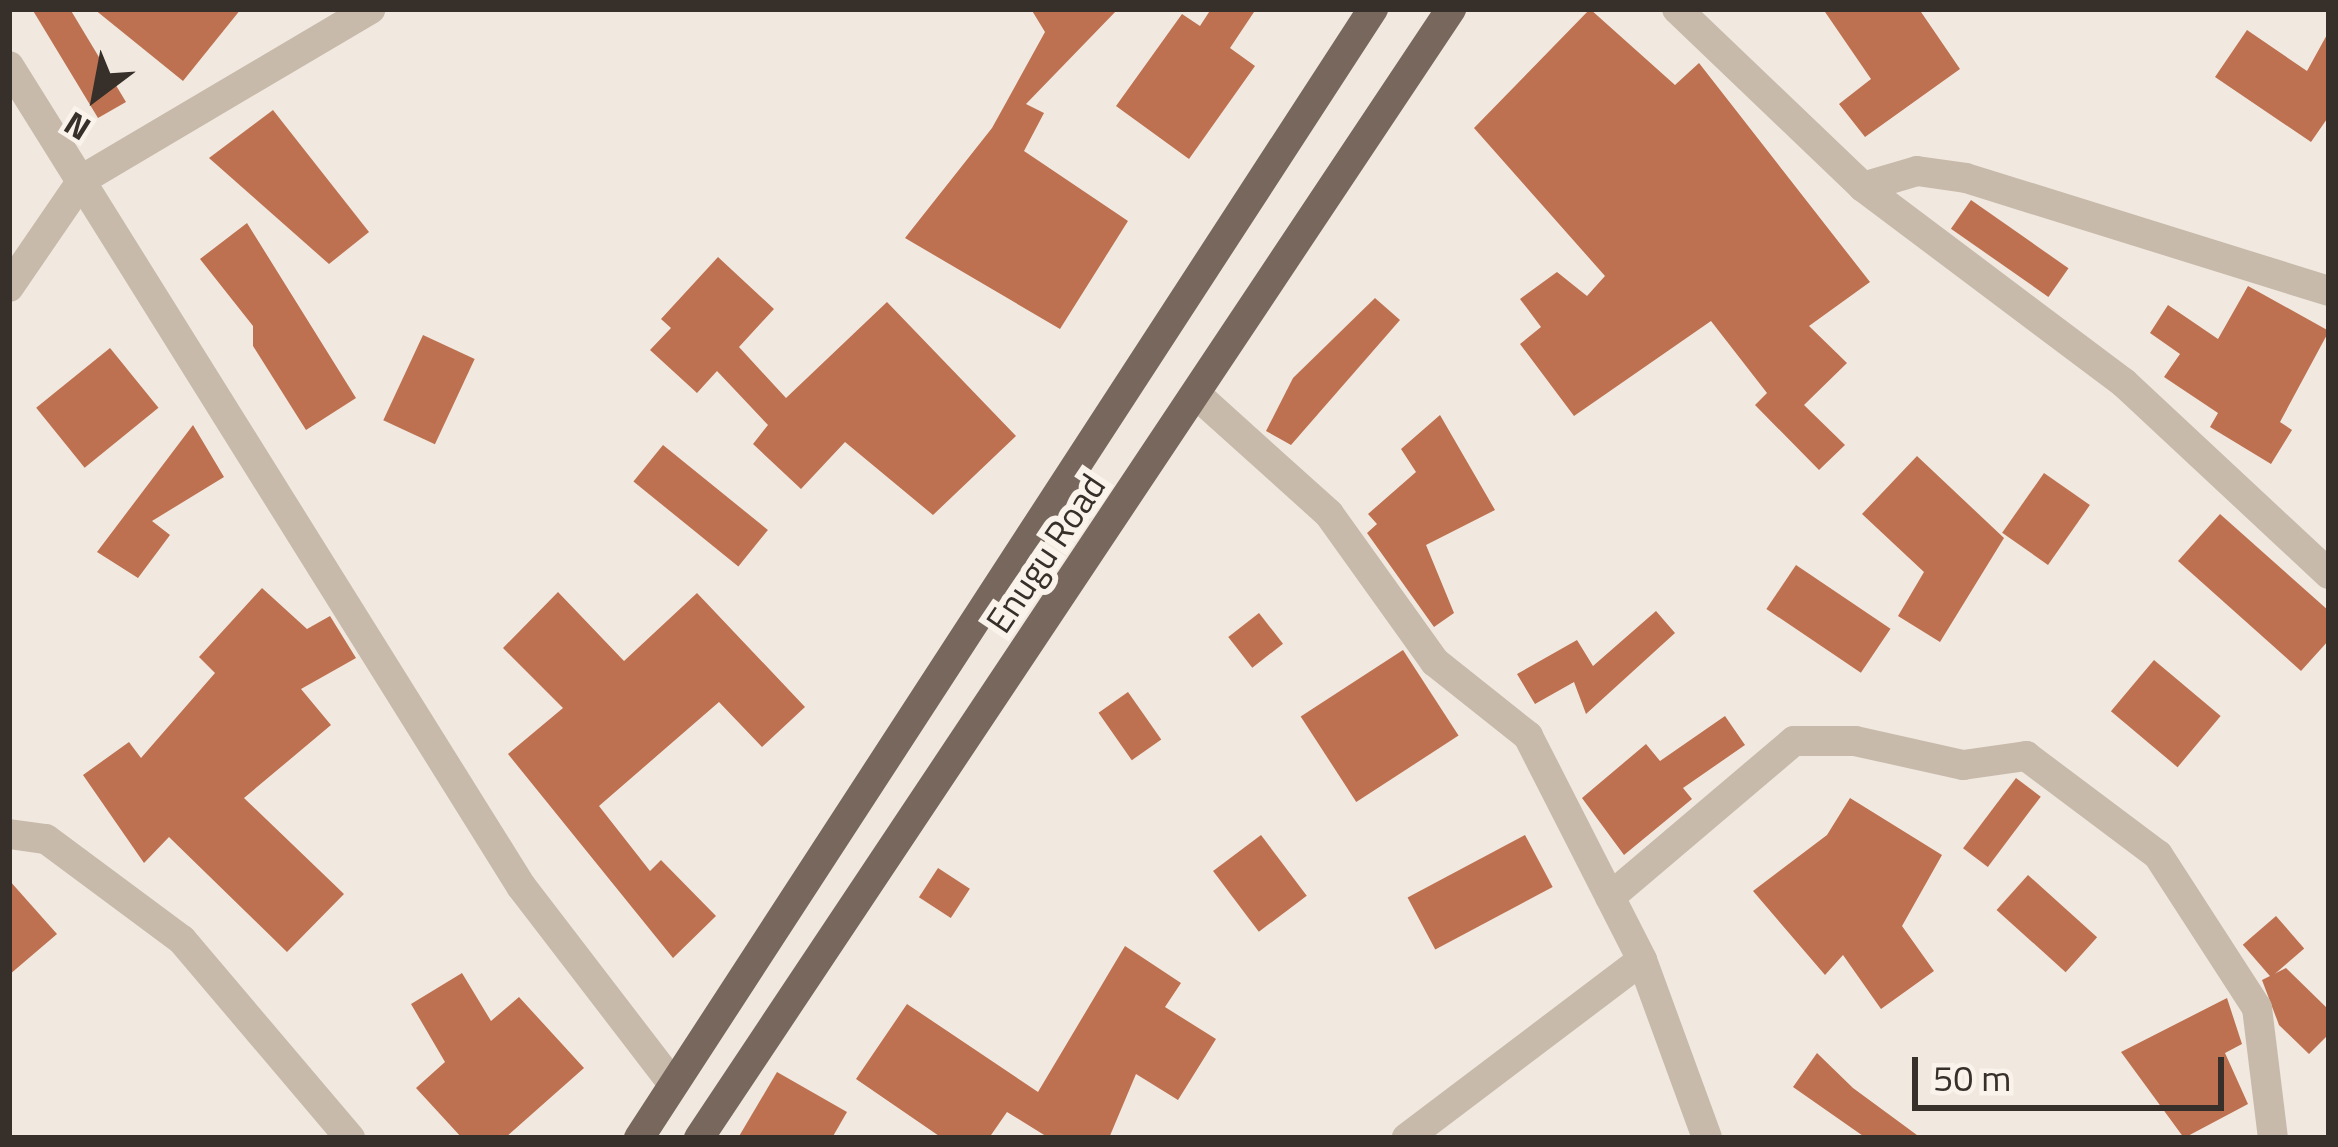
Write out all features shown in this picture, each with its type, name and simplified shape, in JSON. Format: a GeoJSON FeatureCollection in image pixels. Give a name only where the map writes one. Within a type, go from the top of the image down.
{"type":"FeatureCollection","features":[{"type":"Feature","properties":{"kind":"main road"},"geometry":{"type":"LineString","coordinates":[[639,1138],[670,1080],[1373,9]]}},
{"type":"Feature","properties":{"kind":"main road","name":"Enugu Road"},"geometry":{"type":"LineString","coordinates":[[698,1138],[1198,395],[1451,9]]}},
{"type":"Feature","properties":{"kind":"street"},"geometry":{"type":"LineString","coordinates":[[9,287],[83,179],[370,9]]}},
{"type":"Feature","properties":{"kind":"street"},"geometry":{"type":"LineString","coordinates":[[1677,9],[1863,187],[2123,383],[2329,574]]}},
{"type":"Feature","properties":{"kind":"street"},"geometry":{"type":"LineString","coordinates":[[9,66],[520,886],[670,1080]]}},
{"type":"Feature","properties":{"kind":"street"},"geometry":{"type":"LineString","coordinates":[[1863,187],[1916,171],[1966,178],[2329,291]]}},
{"type":"Feature","properties":{"kind":"street"},"geometry":{"type":"LineString","coordinates":[[1198,395],[1329,514],[1435,662],[1528,736],[1642,960],[1707,1138]]}},
{"type":"Feature","properties":{"kind":"street"},"geometry":{"type":"LineString","coordinates":[[1610,897],[1794,741],[1856,740],[1963,765],[2026,756],[2158,855],[2257,1008],[2273,1138]]}},
{"type":"Feature","properties":{"kind":"street"},"geometry":{"type":"LineString","coordinates":[[9,834],[46,839],[182,940],[350,1138]]}},
{"type":"Feature","properties":{"kind":"street"},"geometry":{"type":"LineString","coordinates":[[1407,1138],[1642,960]]}},
{"type":"Feature","properties":{"kind":"building"},"geometry":{"type":"Polygon","coordinates":[[[32,9],[70,9],[126,102],[98,118],[32,9]]]}},
{"type":"Feature","properties":{"kind":"building"},"geometry":{"type":"Polygon","coordinates":[[[94,9],[241,9],[183,81],[94,9]]]}},
{"type":"Feature","properties":{"kind":"building"},"geometry":{"type":"Polygon","coordinates":[[[1031,9],[1118,9],[1026,104],[1044,113],[1024,151],[1128,221],[1060,329],[905,238],[992,128],[1045,32],[1031,9]]]}},
{"type":"Feature","properties":{"kind":"building"},"geometry":{"type":"Polygon","coordinates":[[[1211,9],[1256,9],[1230,48],[1255,66],[1189,159],[1116,106],[1182,14],[1200,26],[1211,9]]]}},
{"type":"Feature","properties":{"kind":"building"},"geometry":{"type":"Polygon","coordinates":[[[1590,9],[1675,85],[1699,63],[1870,282],[1809,326],[1847,363],[1804,405],[1845,445],[1819,470],[1755,405],[1767,393],[1711,321],[1574,416],[1520,344],[1541,327],[1520,299],[1557,272],[1587,296],[1605,276],[1474,128],[1590,9]]]}},
{"type":"Feature","properties":{"kind":"building"},"geometry":{"type":"Polygon","coordinates":[[[1823,9],[1919,9],[1960,69],[1865,137],[1839,104],[1871,79],[1823,9]]]}},
{"type":"Feature","properties":{"kind":"building"},"geometry":{"type":"Polygon","coordinates":[[[2247,30],[2307,71],[2329,31],[2329,116],[2311,142],[2215,77],[2247,30]]]}},
{"type":"Feature","properties":{"kind":"building"},"geometry":{"type":"Polygon","coordinates":[[[273,110],[369,232],[329,264],[209,158],[273,110]]]}},
{"type":"Feature","properties":{"kind":"building"},"geometry":{"type":"Polygon","coordinates":[[[1971,200],[2068,268],[2048,297],[1951,229],[1971,200]]]}},
{"type":"Feature","properties":{"kind":"building"},"geometry":{"type":"Polygon","coordinates":[[[247,223],[356,398],[306,430],[253,346],[253,326],[200,259],[247,223]]]}},
{"type":"Feature","properties":{"kind":"building"},"geometry":{"type":"Polygon","coordinates":[[[718,257],[774,309],[739,347],[786,398],[887,302],[1016,436],[933,515],[845,442],[801,489],[753,444],[768,425],[717,371],[697,393],[650,350],[671,328],[661,319],[718,257]]]}},
{"type":"Feature","properties":{"kind":"building"},"geometry":{"type":"Polygon","coordinates":[[[2248,286],[2329,331],[2280,422],[2292,430],[2271,464],[2210,427],[2218,413],[2164,377],[2180,354],[2150,333],[2168,305],[2218,339],[2248,286]]]}},
{"type":"Feature","properties":{"kind":"building"},"geometry":{"type":"Polygon","coordinates":[[[1375,298],[1400,320],[1291,445],[1266,431],[1293,378],[1375,298]]]}},
{"type":"Feature","properties":{"kind":"building"},"geometry":{"type":"Polygon","coordinates":[[[423,335],[475,359],[435,444],[383,420],[423,335]]]}},
{"type":"Feature","properties":{"kind":"building"},"geometry":{"type":"Polygon","coordinates":[[[110,348],[158,408],[85,468],[36,408],[110,348]]]}},
{"type":"Feature","properties":{"kind":"building"},"geometry":{"type":"Polygon","coordinates":[[[1440,415],[1495,510],[1426,545],[1454,613],[1434,627],[1367,533],[1377,524],[1368,514],[1416,472],[1401,449],[1440,415]]]}},
{"type":"Feature","properties":{"kind":"building"},"geometry":{"type":"Polygon","coordinates":[[[193,425],[224,477],[152,521],[170,535],[138,578],[97,552],[193,425]]]}},
{"type":"Feature","properties":{"kind":"building"},"geometry":{"type":"Polygon","coordinates":[[[663,445],[768,530],[738,566],[633,482],[663,445]]]}},
{"type":"Feature","properties":{"kind":"building"},"geometry":{"type":"Polygon","coordinates":[[[1917,456],[2004,538],[1940,642],[1898,616],[1924,572],[1862,514],[1917,456]]]}},
{"type":"Feature","properties":{"kind":"building"},"geometry":{"type":"Polygon","coordinates":[[[2044,473],[2090,505],[2048,565],[2002,533],[2044,473]]]}},
{"type":"Feature","properties":{"kind":"building"},"geometry":{"type":"Polygon","coordinates":[[[2220,514],[2329,611],[2329,640],[2301,671],[2178,561],[2220,514]]]}},
{"type":"Feature","properties":{"kind":"building"},"geometry":{"type":"Polygon","coordinates":[[[1796,565],[1891,629],[1861,673],[1766,609],[1796,565]]]}},
{"type":"Feature","properties":{"kind":"building"},"geometry":{"type":"Polygon","coordinates":[[[262,588],[307,629],[330,616],[356,658],[301,689],[331,725],[244,798],[344,894],[287,952],[169,837],[144,863],[83,775],[129,742],[141,758],[215,673],[199,657],[262,588]]]}},
{"type":"Feature","properties":{"kind":"building"},"geometry":{"type":"Polygon","coordinates":[[[558,592],[624,661],[697,593],[805,707],[762,747],[719,702],[599,806],[650,871],[661,860],[716,916],[673,958],[508,754],[563,708],[503,648],[558,592]]]}},
{"type":"Feature","properties":{"kind":"building"},"geometry":{"type":"Polygon","coordinates":[[[1656,611],[1675,633],[1586,714],[1574,682],[1535,704],[1517,674],[1577,640],[1593,666],[1656,611]]]}},
{"type":"Feature","properties":{"kind":"building"},"geometry":{"type":"Polygon","coordinates":[[[1259,613],[1283,644],[1252,668],[1228,637],[1259,613]]]}},
{"type":"Feature","properties":{"kind":"building"},"geometry":{"type":"Polygon","coordinates":[[[1403,650],[1459,736],[1356,802],[1301,716],[1403,650]]]}},
{"type":"Feature","properties":{"kind":"building"},"geometry":{"type":"Polygon","coordinates":[[[2154,660],[2221,716],[2178,767],[2111,711],[2154,660]]]}},
{"type":"Feature","properties":{"kind":"building"},"geometry":{"type":"Polygon","coordinates":[[[1128,692],[1161,740],[1132,760],[1099,713],[1128,692]]]}},
{"type":"Feature","properties":{"kind":"building"},"geometry":{"type":"Polygon","coordinates":[[[1725,716],[1745,745],[1683,788],[1692,799],[1624,855],[1582,798],[1646,744],[1660,761],[1725,716]]]}},
{"type":"Feature","properties":{"kind":"building"},"geometry":{"type":"Polygon","coordinates":[[[2016,778],[2041,797],[1988,867],[1963,848],[2016,778]]]}},
{"type":"Feature","properties":{"kind":"building"},"geometry":{"type":"Polygon","coordinates":[[[1850,798],[1942,855],[1902,926],[1934,971],[1881,1009],[1843,955],[1825,975],[1753,891],[1827,835],[1850,798]]]}},
{"type":"Feature","properties":{"kind":"building"},"geometry":{"type":"Polygon","coordinates":[[[1261,835],[1307,896],[1259,932],[1213,871],[1261,835]]]}},
{"type":"Feature","properties":{"kind":"building"},"geometry":{"type":"Polygon","coordinates":[[[1525,835],[1553,887],[1435,950],[1408,897],[1525,835]]]}},
{"type":"Feature","properties":{"kind":"building"},"geometry":{"type":"Polygon","coordinates":[[[938,868],[970,889],[951,918],[919,897],[938,868]]]}},
{"type":"Feature","properties":{"kind":"building"},"geometry":{"type":"Polygon","coordinates":[[[2028,875],[2097,937],[2066,972],[1997,910],[2028,875]]]}},
{"type":"Feature","properties":{"kind":"building"},"geometry":{"type":"Polygon","coordinates":[[[9,880],[57,934],[9,975],[9,880]]]}},
{"type":"Feature","properties":{"kind":"building"},"geometry":{"type":"Polygon","coordinates":[[[2276,916],[2304,948],[2271,977],[2243,945],[2276,916]]]}},
{"type":"Feature","properties":{"kind":"building"},"geometry":{"type":"Polygon","coordinates":[[[1125,946],[1181,983],[1165,1007],[1216,1039],[1178,1100],[1136,1074],[1109,1138],[1049,1138],[1007,1112],[989,1138],[942,1138],[856,1079],[907,1004],[1038,1092],[1125,946]]]}},
{"type":"Feature","properties":{"kind":"building"},"geometry":{"type":"Polygon","coordinates":[[[2286,968],[2329,1010],[2329,1034],[2309,1054],[2279,1025],[2262,980],[2286,968]]]}},
{"type":"Feature","properties":{"kind":"building"},"geometry":{"type":"Polygon","coordinates":[[[462,973],[491,1021],[519,997],[584,1068],[505,1138],[462,1138],[416,1088],[445,1062],[411,1004],[462,973]]]}},
{"type":"Feature","properties":{"kind":"building"},"geometry":{"type":"Polygon","coordinates":[[[2227,998],[2242,1044],[2225,1053],[2248,1104],[2184,1138],[2121,1052],[2227,998]]]}},
{"type":"Feature","properties":{"kind":"building"},"geometry":{"type":"Polygon","coordinates":[[[1817,1053],[1853,1088],[1921,1138],[1866,1138],[1793,1087],[1817,1053]]]}},
{"type":"Feature","properties":{"kind":"building"},"geometry":{"type":"Polygon","coordinates":[[[777,1072],[847,1112],[832,1138],[738,1138],[777,1072]]]}}]}
